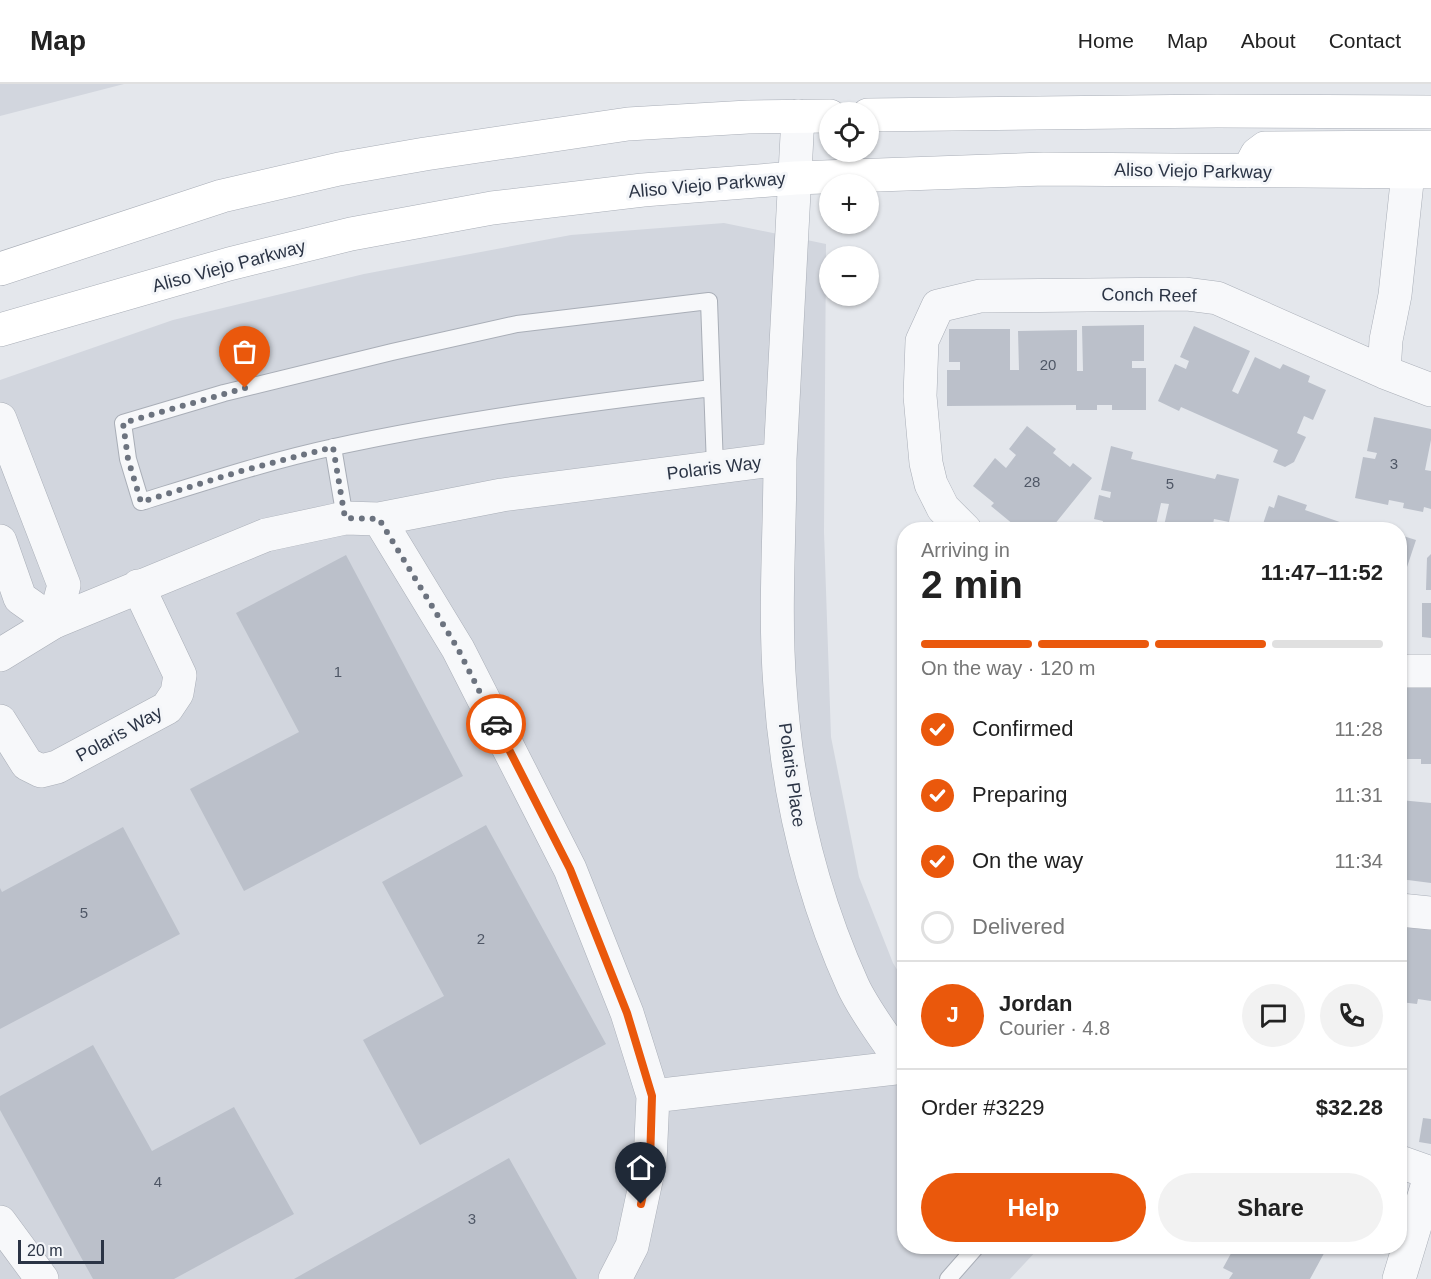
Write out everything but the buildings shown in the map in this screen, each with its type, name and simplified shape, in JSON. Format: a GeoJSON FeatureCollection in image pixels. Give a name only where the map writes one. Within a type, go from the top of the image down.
{"type":"FeatureCollection","features":[{"type":"Feature","properties":{"kind":"main road"},"geometry":{"type":"LineString","coordinates":[[879,115],[1217,111],[1431,112]]}},
{"type":"Feature","properties":{"kind":"main road"},"geometry":{"type":"LineString","coordinates":[[0,269],[222,196],[339,169],[628,124],[814,116]]}},
{"type":"Feature","properties":{"kind":"main road"},"geometry":{"type":"LineString","coordinates":[[1248,171],[1257,154],[1265,148],[1431,147]]}},
{"type":"Feature","properties":{"kind":"main road","name":"Aliso Viejo Parkway"},"geometry":{"type":"LineString","coordinates":[[0,330],[229,264],[351,234],[492,208],[643,190],[795,178],[1044,169],[1419,172]]}},
{"type":"Feature","properties":{"kind":"street","name":"Polaris Way"},"geometry":{"type":"LineString","coordinates":[[0,655],[54,621],[266,535],[345,518],[379,519],[502,495],[780,459],[795,178],[814,116]]}},
{"type":"Feature","properties":{"kind":"street"},"geometry":{"type":"LineString","coordinates":[[1419,172],[1386,340],[1384,372],[1431,390]]}},
{"type":"Feature","properties":{"kind":"street","name":"Conch Reef"},"geometry":{"type":"LineString","coordinates":[[957,522],[943,508],[931,484],[926,464],[920,396],[922,341],[938,306],[980,296],[1186,294],[1217,298],[1384,372]]}},
{"type":"Feature","properties":{"kind":"street"},"geometry":{"type":"LineString","coordinates":[[0,419],[64,585],[54,621],[20,598],[0,541]]}},
{"type":"Feature","properties":{"kind":"street","name":"Polaris Place"},"geometry":{"type":"LineString","coordinates":[[780,459],[780,686],[788,761],[801,836],[821,909],[854,988],[897,1056]]}},
{"type":"Feature","properties":{"kind":"street"},"geometry":{"type":"LineString","coordinates":[[379,519],[458,649],[570,869],[627,1013],[652,1096],[650,1162],[632,1246],[615,1279]]}},
{"type":"Feature","properties":{"kind":"street","name":"Polaris Way"},"geometry":{"type":"LineString","coordinates":[[0,721],[27,764],[41,771],[57,767],[167,708],[177,693],[180,675],[138,586]]}},
{"type":"Feature","properties":{"kind":"street"},"geometry":{"type":"LineString","coordinates":[[1407,671],[1431,671]]}},
{"type":"Feature","properties":{"kind":"street"},"geometry":{"type":"LineString","coordinates":[[1407,911],[1431,913]]}},
{"type":"Feature","properties":{"kind":"street","name":"Polaris Place"},"geometry":{"type":"LineString","coordinates":[[652,1096],[897,1068]]}},
{"type":"Feature","properties":{"kind":"street"},"geometry":{"type":"LineString","coordinates":[[1407,1164],[1431,1173],[1407,1252]]}},
{"type":"Feature","properties":{"kind":"street"},"geometry":{"type":"LineString","coordinates":[[0,1222],[42,1279]]}},
{"type":"Feature","properties":{"kind":"street"},"geometry":{"type":"LineString","coordinates":[[1399,1279],[1407,1254]]}},
{"type":"Feature","properties":{"kind":"lane"},"geometry":{"type":"LineString","coordinates":[[712,388],[488,418],[333,447],[238,472],[141,502],[128,459],[123,423],[235,390],[517,324],[709,301],[712,388],[714,467]]}},
{"type":"Feature","properties":{"kind":"lane"},"geometry":{"type":"LineString","coordinates":[[333,447],[345,518]]}},
{"type":"Feature","properties":{"kind":"lane"},"geometry":{"type":"LineString","coordinates":[[948,1279],[970,1254]]}},
{"type":"Feature","properties":{"kind":"shaded area"},"geometry":{"type":"Polygon","coordinates":[[[0,84],[124,84],[0,116],[0,84]]]}},
{"type":"Feature","properties":{"kind":"shaded area"},"geometry":{"type":"Polygon","coordinates":[[[724,223],[826,244],[826,246],[819,246],[819,306],[826,306],[824,532],[831,737],[859,877],[897,970],[897,1254],[1033,1254],[1010,1279],[0,1279],[0,380],[173,320],[364,274],[571,235],[724,223]]]}},
{"type":"Feature","properties":{"kind":"way so far"},"geometry":{"type":"LineString","coordinates":[[245,388],[123,423],[128,459],[141,502],[238,472],[333,447],[345,518],[379,519],[458,649],[496,724]]}},
{"type":"Feature","properties":{"kind":"route"},"geometry":{"type":"LineString","coordinates":[[496,724],[570,869],[627,1013],[652,1096],[650,1162],[641,1204]]}}]}
